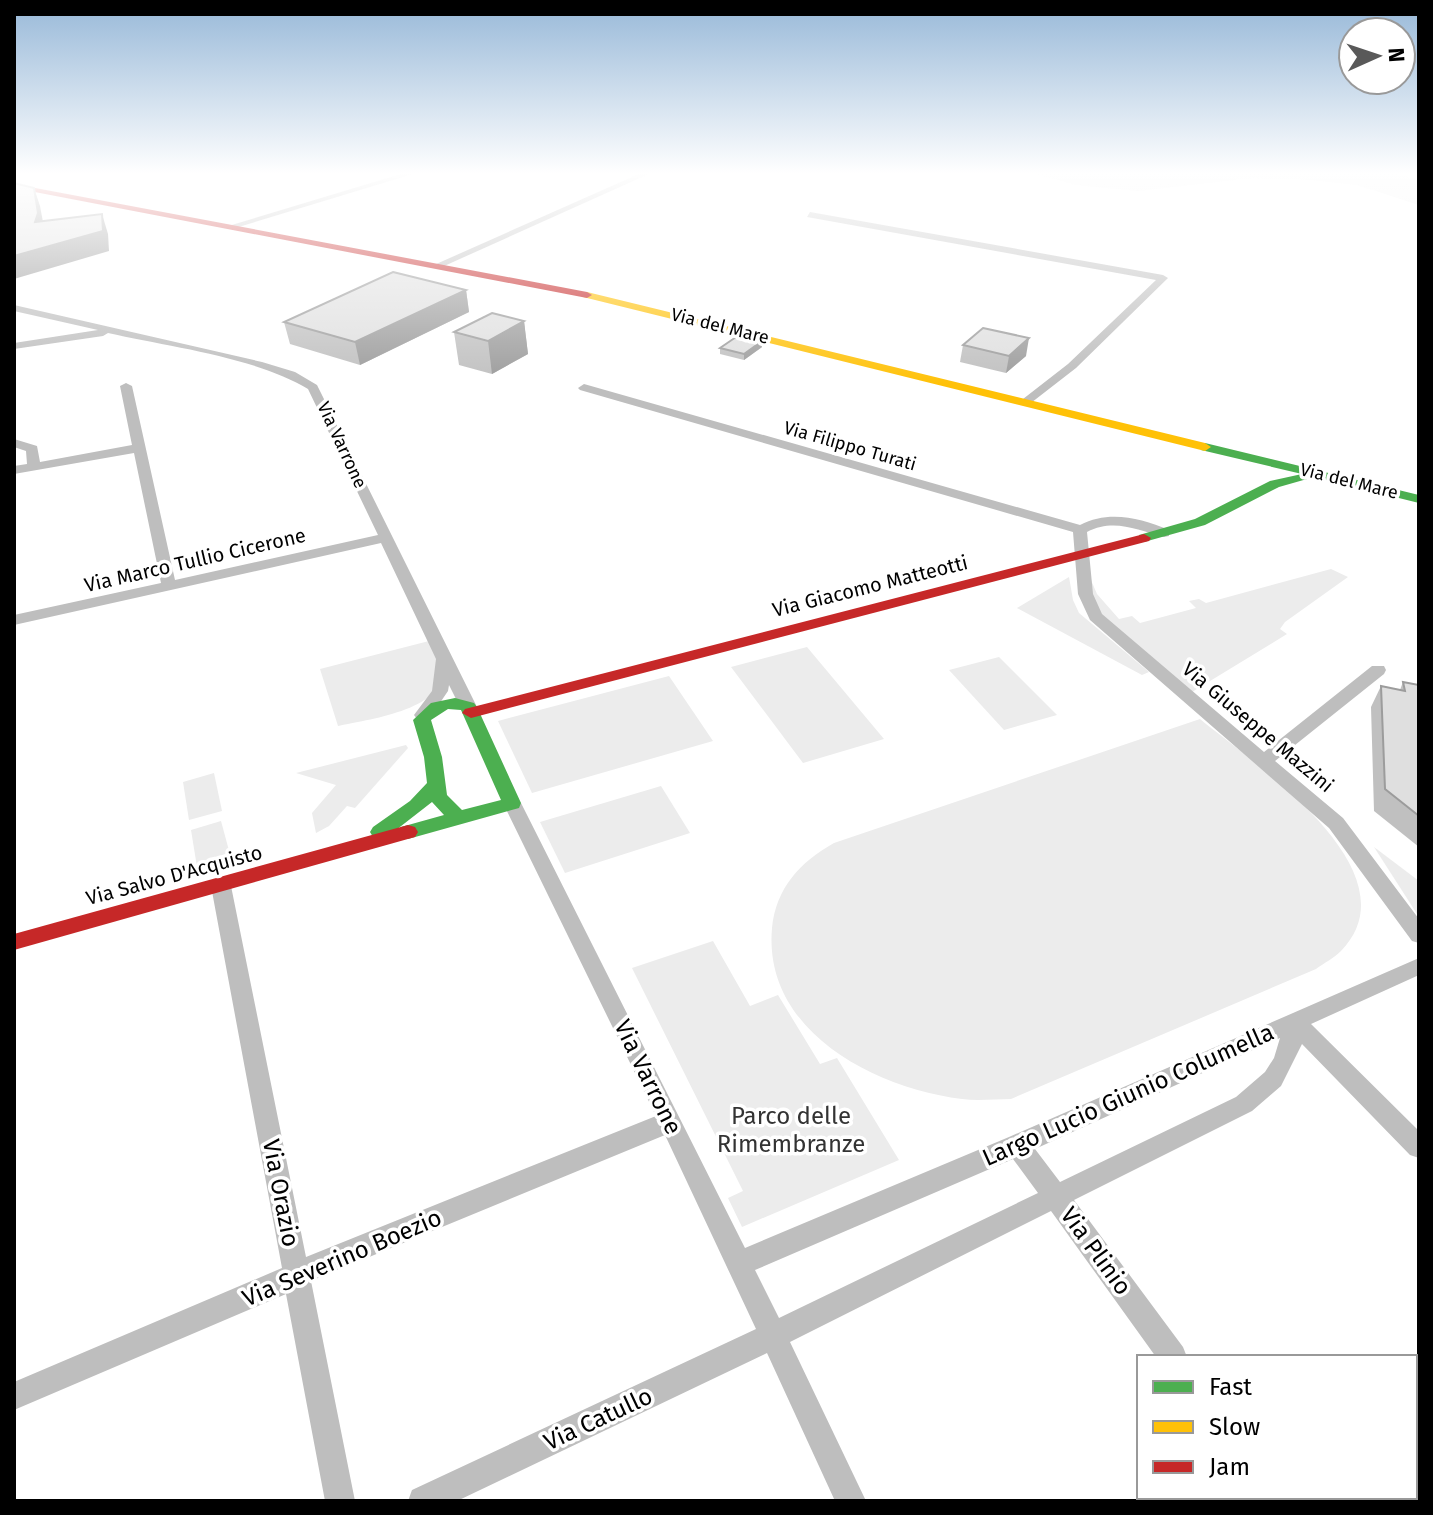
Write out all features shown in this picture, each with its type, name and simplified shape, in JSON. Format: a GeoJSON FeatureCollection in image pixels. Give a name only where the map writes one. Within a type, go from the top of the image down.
{"type":"FeatureCollection","features":[{"type":"Feature","properties":{"kind":"main road","name":"Via del Mare"},"geometry":{"type":"LineString","coordinates":[[321,244],[631,305],[1419,499]]}},
{"type":"Feature","properties":{"kind":"main road"},"geometry":{"type":"LineString","coordinates":[[1249,456],[1268,469],[1271,483]]}},
{"type":"Feature","properties":{"kind":"main road","name":"Via Giacomo Matteotti"},"geometry":{"type":"LineString","coordinates":[[423,715],[449,703],[470,710],[1164,533],[1222,513],[1271,483],[1296,478],[1332,477]]}},
{"type":"Feature","properties":{"kind":"main road","name":"Via Varrone"},"geometry":{"type":"LineString","coordinates":[[470,710],[512,803]]}},
{"type":"Feature","properties":{"kind":"main road"},"geometry":{"type":"LineString","coordinates":[[423,715],[422,726],[434,761],[434,787],[440,802],[458,818]]}},
{"type":"Feature","properties":{"kind":"main road","name":"Via Salvo D'Acquisto"},"geometry":{"type":"LineString","coordinates":[[344,849],[396,822],[417,806],[434,787]]}},
{"type":"Feature","properties":{"kind":"main road","name":"Via Salvo D'Acquisto"},"geometry":{"type":"LineString","coordinates":[[14,942],[512,803]]}},
{"type":"Feature","properties":{"kind":"street"},"geometry":{"type":"LineString","coordinates":[[439,265],[487,244]]}},
{"type":"Feature","properties":{"kind":"street"},"geometry":{"type":"LineString","coordinates":[[971,244],[1163,278],[1072,366],[1027,402]]}},
{"type":"Feature","properties":{"kind":"street","name":"Via Varrone"},"geometry":{"type":"LineString","coordinates":[[14,308],[267,366],[309,385],[320,397],[384,538],[470,710]]}},
{"type":"Feature","properties":{"kind":"street"},"geometry":{"type":"LineString","coordinates":[[53,340],[73,330],[74,326],[66,320]]}},
{"type":"Feature","properties":{"kind":"street"},"geometry":{"type":"LineString","coordinates":[[14,346],[113,331]]}},
{"type":"Feature","properties":{"kind":"street"},"geometry":{"type":"LineString","coordinates":[[126,386],[169,586]]}},
{"type":"Feature","properties":{"kind":"street","name":"Via Filippo Turati"},"geometry":{"type":"LineString","coordinates":[[584,388],[1081,530]]}},
{"type":"Feature","properties":{"kind":"street"},"geometry":{"type":"LineString","coordinates":[[14,443],[32,449],[34,466]]}},
{"type":"Feature","properties":{"kind":"street"},"geometry":{"type":"LineString","coordinates":[[14,470],[139,448]]}},
{"type":"Feature","properties":{"kind":"street"},"geometry":{"type":"LineString","coordinates":[[1082,554],[1079,541],[1081,530],[1099,522],[1114,520],[1142,524],[1164,533]]}},
{"type":"Feature","properties":{"kind":"street","name":"Via Marco Tullio Cicerone"},"geometry":{"type":"LineString","coordinates":[[14,620],[384,538]]}},
{"type":"Feature","properties":{"kind":"street","name":"Via Giuseppe Mazzini"},"geometry":{"type":"LineString","coordinates":[[1082,554],[1083,593],[1096,617],[1321,808],[1347,835],[1419,935]]}},
{"type":"Feature","properties":{"kind":"street"},"geometry":{"type":"LineString","coordinates":[[423,715],[442,684],[442,654]]}},
{"type":"Feature","properties":{"kind":"street"},"geometry":{"type":"LineString","coordinates":[[1264,761],[1378,670]]}},
{"type":"Feature","properties":{"kind":"street","name":"Via Varrone"},"geometry":{"type":"LineString","coordinates":[[512,803],[671,1121],[851,1501]]}},
{"type":"Feature","properties":{"kind":"street","name":"Via Orazio"},"geometry":{"type":"LineString","coordinates":[[221,886],[340,1501]]}},
{"type":"Feature","properties":{"kind":"street"},"geometry":{"type":"LineString","coordinates":[[1419,966],[1294,1022],[1419,1147]]}},
{"type":"Feature","properties":{"kind":"street","name":"Largo Lucio Giunio Columella"},"geometry":{"type":"LineString","coordinates":[[738,1264],[1018,1145],[1294,1022],[1292,1045],[1282,1068],[1256,1097],[771,1335]]}},
{"type":"Feature","properties":{"kind":"street","name":"Via Severino Boezio"},"geometry":{"type":"LineString","coordinates":[[14,1396],[266,1290],[297,1274],[671,1121]]}},
{"type":"Feature","properties":{"kind":"street","name":"Via Plinio"},"geometry":{"type":"LineString","coordinates":[[1018,1145],[1172,1355]]}},
{"type":"Feature","properties":{"kind":"street","name":"Via Catullo"},"geometry":{"type":"LineString","coordinates":[[423,1501],[771,1335]]}},
{"type":"Feature","properties":{"kind":"green space"},"geometry":{"type":"Polygon","coordinates":[[[1331,569],[1348,577],[1285,622],[1280,629],[1287,634],[1192,692],[1107,621],[1092,602],[1091,580],[1097,594],[1119,619],[1132,616],[1140,623],[1196,608],[1189,601],[1199,599],[1206,603],[1331,569]]]}},
{"type":"Feature","properties":{"kind":"green space"},"geometry":{"type":"Polygon","coordinates":[[[1069,577],[1079,613],[1149,672],[1142,675],[1017,608],[1069,577]]]}},
{"type":"Feature","properties":{"kind":"green space"},"geometry":{"type":"Polygon","coordinates":[[[429,641],[441,671],[439,684],[431,695],[402,711],[338,726],[320,669],[429,641]]]}},
{"type":"Feature","properties":{"kind":"green space"},"geometry":{"type":"Polygon","coordinates":[[[807,647],[884,739],[803,763],[731,667],[807,647]]]}},
{"type":"Feature","properties":{"kind":"green space"},"geometry":{"type":"Polygon","coordinates":[[[999,657],[1057,715],[1004,730],[949,670],[999,657]]]}},
{"type":"Feature","properties":{"kind":"green space"},"geometry":{"type":"Polygon","coordinates":[[[669,676],[713,741],[532,793],[498,721],[669,676]]]}},
{"type":"Feature","properties":{"kind":"green space"},"geometry":{"type":"Polygon","coordinates":[[[1200,719],[1288,790],[1319,821],[1344,854],[1359,887],[1359,920],[1335,956],[1316,969],[1011,1099],[962,1099],[928,1093],[894,1082],[861,1067],[831,1048],[805,1024],[786,997],[774,964],[772,928],[784,889],[811,859],[834,843],[1200,719]]]}},
{"type":"Feature","properties":{"kind":"green space"},"geometry":{"type":"Polygon","coordinates":[[[406,745],[408,748],[355,808],[347,806],[329,826],[316,833],[312,813],[336,785],[296,773],[406,745]]]}},
{"type":"Feature","properties":{"kind":"green space"},"geometry":{"type":"Polygon","coordinates":[[[214,773],[222,811],[189,820],[183,782],[214,773]]]}},
{"type":"Feature","properties":{"kind":"green space"},"geometry":{"type":"Polygon","coordinates":[[[661,786],[690,833],[565,873],[540,822],[661,786]]]}},
{"type":"Feature","properties":{"kind":"green space"},"geometry":{"type":"Polygon","coordinates":[[[221,821],[231,858],[197,867],[191,830],[221,821]]]}},
{"type":"Feature","properties":{"kind":"green space"},"geometry":{"type":"Polygon","coordinates":[[[1374,847],[1419,881],[1419,917],[1374,847]]]}},
{"type":"Feature","properties":{"kind":"green space","name":"Parco delle Rimembranze"},"geometry":{"type":"Polygon","coordinates":[[[713,941],[750,1006],[778,995],[820,1064],[837,1058],[899,1160],[742,1227],[728,1198],[743,1191],[632,968],[713,941]]]}},
{"type":"Feature","properties":{"kind":"building"},"geometry":{"type":"Polygon","coordinates":[[[14,244],[58,244],[14,256],[14,244]]]}},
{"type":"Feature","properties":{"kind":"building"},"geometry":{"type":"Polygon","coordinates":[[[393,272],[466,290],[355,342],[284,322],[393,272]]]}},
{"type":"Feature","properties":{"kind":"building"},"geometry":{"type":"Polygon","coordinates":[[[492,313],[524,321],[488,341],[454,332],[492,313]]]}},
{"type":"Feature","properties":{"kind":"building"},"geometry":{"type":"Polygon","coordinates":[[[983,328],[1029,338],[1009,356],[963,345],[983,328]]]}},
{"type":"Feature","properties":{"kind":"building"},"geometry":{"type":"Polygon","coordinates":[[[739,335],[762,341],[744,354],[720,348],[739,335]]]}},
{"type":"Feature","properties":{"kind":"building"},"geometry":{"type":"Polygon","coordinates":[[[1403,682],[1419,685],[1419,816],[1385,789],[1381,686],[1405,691],[1403,682]]]}},
{"type":"Feature","properties":{"kind":"traffic: fast"},"geometry":{"type":"LineString","coordinates":[[1205,447],[1419,499]]}},
{"type":"Feature","properties":{"kind":"traffic: fast"},"geometry":{"type":"LineString","coordinates":[[1144,538],[1200,522],[1275,484],[1308,477]]}},
{"type":"Feature","properties":{"kind":"traffic: fast"},"geometry":{"type":"LineString","coordinates":[[408,832],[512,803],[468,707],[448,704],[431,710],[422,720],[433,757],[438,797],[458,818]]}},
{"type":"Feature","properties":{"kind":"traffic: fast"},"geometry":{"type":"LineString","coordinates":[[380,832],[417,806],[434,787]]}},
{"type":"Feature","properties":{"kind":"traffic: slow"},"geometry":{"type":"LineString","coordinates":[[587,295],[1205,447]]}},
{"type":"Feature","properties":{"kind":"traffic: jam"},"geometry":{"type":"LineString","coordinates":[[317,244],[587,295]]}},
{"type":"Feature","properties":{"kind":"traffic: jam"},"geometry":{"type":"LineString","coordinates":[[471,713],[1144,538]]}},
{"type":"Feature","properties":{"kind":"traffic: jam"},"geometry":{"type":"LineString","coordinates":[[14,942],[408,832]]}}]}
